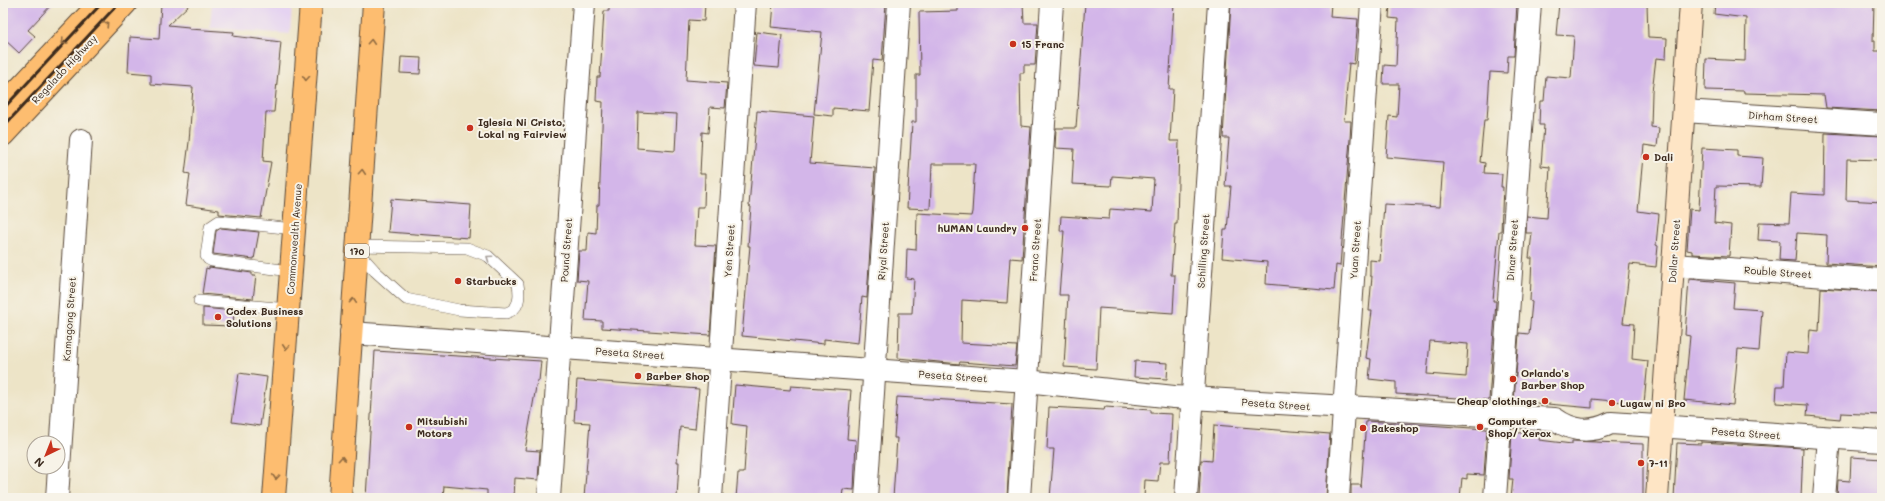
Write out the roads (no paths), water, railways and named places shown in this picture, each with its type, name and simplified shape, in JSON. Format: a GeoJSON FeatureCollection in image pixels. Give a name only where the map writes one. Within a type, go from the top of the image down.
{"type":"FeatureCollection","features":[{"type":"Feature","properties":{"kind":"main road","name":"Regalado Highway"},"geometry":{"type":"LineString","coordinates":[[3,106],[100,3]]}},
{"type":"Feature","properties":{"kind":"main road","name":"Regalado Highway"},"geometry":{"type":"LineString","coordinates":[[3,134],[126,3]]}},
{"type":"Feature","properties":{"kind":"main road","name":"Commonwealth Avenue"},"geometry":{"type":"LineString","coordinates":[[274,498],[311,3]]}},
{"type":"Feature","properties":{"kind":"main road","name":"170"},"geometry":{"type":"LineString","coordinates":[[340,498],[374,3]]}},
{"type":"Feature","properties":{"kind":"street","name":"Pound Street"},"geometry":{"type":"LineString","coordinates":[[549,498],[584,3]]}},
{"type":"Feature","properties":{"kind":"street","name":"Yen Street"},"geometry":{"type":"LineString","coordinates":[[711,498],[745,3]]}},
{"type":"Feature","properties":{"kind":"street","name":"Riyal Street"},"geometry":{"type":"LineString","coordinates":[[866,498],[899,3]]}},
{"type":"Feature","properties":{"kind":"street","name":"Franc Street"},"geometry":{"type":"LineString","coordinates":[[1018,498],[1052,3]]}},
{"type":"Feature","properties":{"kind":"street","name":"Schilling Street"},"geometry":{"type":"LineString","coordinates":[[1186,498],[1194,398],[1219,3]]}},
{"type":"Feature","properties":{"kind":"street","name":"Yuan Street"},"geometry":{"type":"LineString","coordinates":[[1338,498],[1372,3]]}},
{"type":"Feature","properties":{"kind":"street","name":"Dinar Street"},"geometry":{"type":"LineString","coordinates":[[1495,498],[1530,3]]}},
{"type":"Feature","properties":{"kind":"street","name":"Dollar Street"},"geometry":{"type":"LineString","coordinates":[[1657,498],[1691,3]]}},
{"type":"Feature","properties":{"kind":"street","name":"Dirham Street"},"geometry":{"type":"LineString","coordinates":[[1684,111],[1882,124]]}},
{"type":"Feature","properties":{"kind":"street","name":"Kamagong Street"},"geometry":{"type":"LineString","coordinates":[[57,498],[81,140]]}},
{"type":"Feature","properties":{"kind":"street","name":"Rouble Street"},"geometry":{"type":"LineString","coordinates":[[1674,265],[1882,280]]}},
{"type":"Feature","properties":{"kind":"street","name":"Peseta Street"},"geometry":{"type":"LineString","coordinates":[[351,333],[1026,381],[1194,398],[1344,408],[1555,419],[1567,428],[1597,430],[1611,424],[1882,441]]}},
{"type":"Feature","properties":{"kind":"street"},"geometry":{"type":"LineString","coordinates":[[1824,498],[1829,438]]}},
{"type":"Feature","properties":{"kind":"lane"},"geometry":{"type":"LineString","coordinates":[[292,270],[212,261],[206,256],[210,227],[218,221],[294,229]]}},
{"type":"Feature","properties":{"kind":"lane"},"geometry":{"type":"LineString","coordinates":[[357,248],[467,248],[488,256],[518,284],[518,304],[513,311],[506,313],[459,310],[406,298],[375,271],[357,248]]}},
{"type":"Feature","properties":{"kind":"lane"},"geometry":{"type":"LineString","coordinates":[[199,301],[289,309]]}},
{"type":"Feature","properties":{"kind":"railway"},"geometry":{"type":"LineString","coordinates":[[3,109],[102,3]]}},
{"type":"Feature","properties":{"kind":"railway"},"geometry":{"type":"LineString","coordinates":[[3,127],[119,3]]}},
{"type":"Feature","properties":{"kind":"place","name":"15 Franc"},"geometry":{"type":"Point","coordinates":[1013,44]}},
{"type":"Feature","properties":{"kind":"place","name":"Iglesia Ni Cristo, Lokal ng Fairview"},"geometry":{"type":"Point","coordinates":[470,128]}},
{"type":"Feature","properties":{"kind":"place","name":"Dali"},"geometry":{"type":"Point","coordinates":[1646,157]}},
{"type":"Feature","properties":{"kind":"place","name":"hUMAN Laundry"},"geometry":{"type":"Point","coordinates":[1025,228]}},
{"type":"Feature","properties":{"kind":"place","name":"Starbucks"},"geometry":{"type":"Point","coordinates":[458,281]}},
{"type":"Feature","properties":{"kind":"place","name":"Codex Business Solutions"},"geometry":{"type":"Point","coordinates":[218,317]}},
{"type":"Feature","properties":{"kind":"place","name":"Barber Shop"},"geometry":{"type":"Point","coordinates":[638,376]}},
{"type":"Feature","properties":{"kind":"place","name":"Orlando's Barber Shop"},"geometry":{"type":"Point","coordinates":[1513,379]}},
{"type":"Feature","properties":{"kind":"place","name":"Cheap clothings"},"geometry":{"type":"Point","coordinates":[1545,401]}},
{"type":"Feature","properties":{"kind":"place","name":"Lugaw ni Bro"},"geometry":{"type":"Point","coordinates":[1612,403]}},
{"type":"Feature","properties":{"kind":"place","name":"Mitsubishi Motors"},"geometry":{"type":"Point","coordinates":[409,427]}},
{"type":"Feature","properties":{"kind":"place","name":"Computer Shop/ Xerox"},"geometry":{"type":"Point","coordinates":[1480,427]}},
{"type":"Feature","properties":{"kind":"place","name":"Bakeshop"},"geometry":{"type":"Point","coordinates":[1363,428]}},
{"type":"Feature","properties":{"kind":"place","name":"7-11"},"geometry":{"type":"Point","coordinates":[1641,463]}}]}
